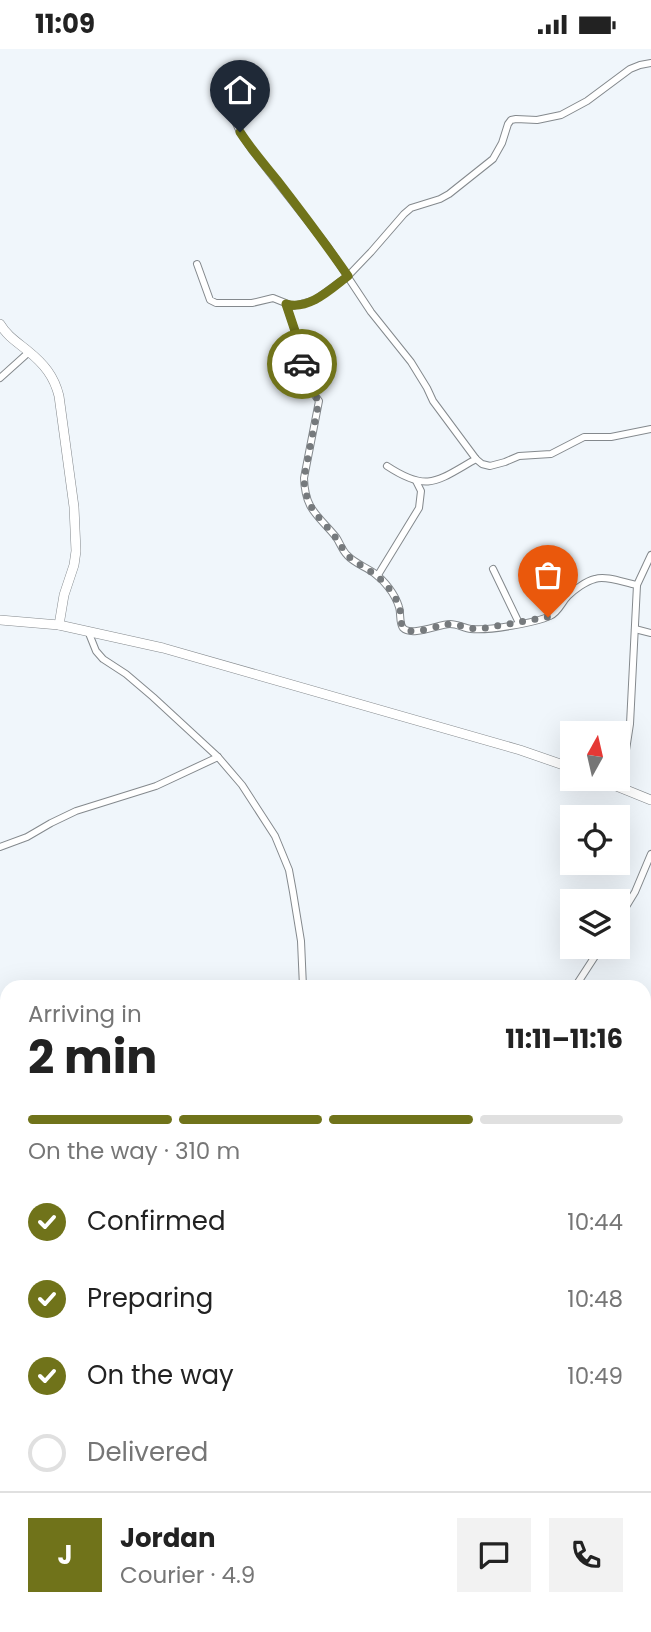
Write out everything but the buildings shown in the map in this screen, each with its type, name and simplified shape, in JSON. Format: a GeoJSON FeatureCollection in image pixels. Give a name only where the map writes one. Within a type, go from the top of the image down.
{"type":"FeatureCollection","features":[{"type":"Feature","properties":{"kind":"main road"},"geometry":{"type":"LineString","coordinates":[[0,324],[10,338],[50,373],[56,382],[59,396],[76,531],[75,558],[64,595],[59,625]]}},
{"type":"Feature","properties":{"kind":"main road"},"geometry":{"type":"LineString","coordinates":[[0,620],[59,625],[214,662],[560,764]]}},
{"type":"Feature","properties":{"kind":"main road"},"geometry":{"type":"LineString","coordinates":[[630,788],[651,800]]}},
{"type":"Feature","properties":{"kind":"street"},"geometry":{"type":"LineString","coordinates":[[197,264],[206,292],[210,300],[216,303],[252,303],[274,298],[293,306],[315,300],[348,276],[411,208],[449,194],[493,159],[511,120],[537,120],[561,115],[580,105],[630,69],[651,63]]}},
{"type":"Feature","properties":{"kind":"street"},"geometry":{"type":"LineString","coordinates":[[230,110],[252,150],[300,209],[371,312],[411,362],[433,401],[475,459],[490,465],[519,456],[551,454],[584,437],[611,437],[651,429]]}},
{"type":"Feature","properties":{"kind":"street"},"geometry":{"type":"LineString","coordinates":[[286,304],[296,334],[304,380],[319,401],[304,489],[314,514],[336,537],[345,553],[378,575],[391,592],[400,608],[404,628],[410,631],[450,624],[480,629],[519,623],[555,613],[569,595],[596,578],[637,585]]}},
{"type":"Feature","properties":{"kind":"street"},"geometry":{"type":"LineString","coordinates":[[0,378],[29,352]]}},
{"type":"Feature","properties":{"kind":"street"},"geometry":{"type":"LineString","coordinates":[[387,467],[404,477],[429,482],[444,477],[475,459]]}},
{"type":"Feature","properties":{"kind":"street"},"geometry":{"type":"LineString","coordinates":[[378,575],[419,508],[421,491],[416,481]]}},
{"type":"Feature","properties":{"kind":"street"},"geometry":{"type":"LineString","coordinates":[[630,723],[637,585],[651,555]]}},
{"type":"Feature","properties":{"kind":"street"},"geometry":{"type":"LineString","coordinates":[[493,569],[519,623]]}},
{"type":"Feature","properties":{"kind":"street"},"geometry":{"type":"LineString","coordinates":[[635,629],[651,633]]}},
{"type":"Feature","properties":{"kind":"street"},"geometry":{"type":"LineString","coordinates":[[88,631],[96,652],[103,659],[153,697],[218,757],[242,785],[275,836],[289,870],[301,941],[303,980]]}},
{"type":"Feature","properties":{"kind":"street"},"geometry":{"type":"LineString","coordinates":[[0,847],[27,837],[76,811],[156,786],[218,757]]}},
{"type":"Feature","properties":{"kind":"street"},"geometry":{"type":"LineString","coordinates":[[630,901],[651,854]]}},
{"type":"Feature","properties":{"kind":"street"},"geometry":{"type":"LineString","coordinates":[[580,980],[593,959]]}},
{"type":"Feature","properties":{"kind":"way so far"},"geometry":{"type":"LineString","coordinates":[[302,364],[304,380],[319,401],[304,478],[304,489],[309,502],[314,514],[336,537],[345,553],[378,575],[386,585],[400,608],[404,628],[410,631],[450,624],[480,629],[548,617]]}},
{"type":"Feature","properties":{"kind":"route"},"geometry":{"type":"LineString","coordinates":[[240,132],[348,276],[315,300],[293,306],[286,304],[302,364]]}}]}
